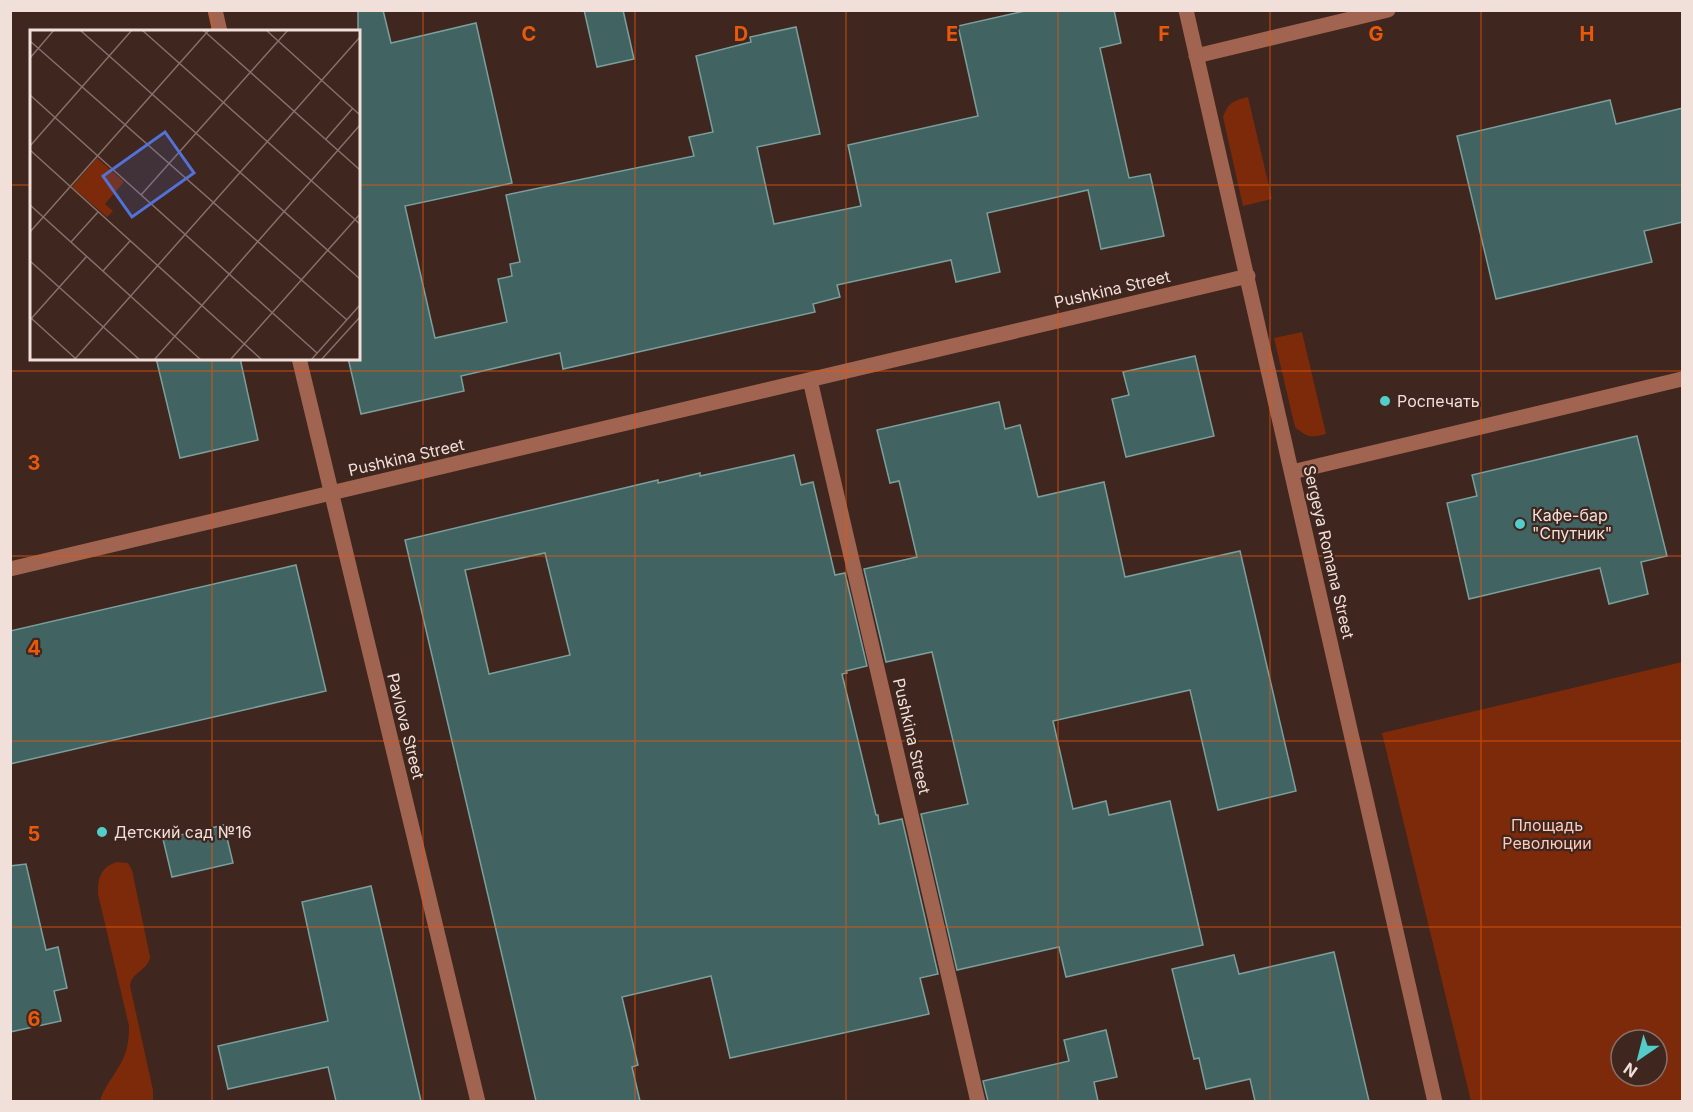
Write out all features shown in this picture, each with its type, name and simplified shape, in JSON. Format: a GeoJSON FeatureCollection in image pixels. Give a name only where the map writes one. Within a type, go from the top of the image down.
{"type":"FeatureCollection","features":[{"type":"Feature","properties":{"kind":"street"},"geometry":{"type":"LineString","coordinates":[[215,10],[220,30]]}},
{"type":"Feature","properties":{"kind":"street","name":"Sergeya Romana Street"},"geometry":{"type":"LineString","coordinates":[[1186,10],[1436,1101]]}},
{"type":"Feature","properties":{"kind":"street"},"geometry":{"type":"LineString","coordinates":[[1196,56],[1388,10]]}},
{"type":"Feature","properties":{"kind":"street","name":"Pushkina Street"},"geometry":{"type":"LineString","coordinates":[[10,569],[1248,276]]}},
{"type":"Feature","properties":{"kind":"street","name":"Pavlova Street"},"geometry":{"type":"LineString","coordinates":[[299,360],[478,1101]]}},
{"type":"Feature","properties":{"kind":"street"},"geometry":{"type":"LineString","coordinates":[[1292,472],[1683,379]]}},
{"type":"Feature","properties":{"kind":"street","name":"Pushkina Street"},"geometry":{"type":"LineString","coordinates":[[810,380],[978,1101]]}},
{"type":"Feature","properties":{"kind":"green space"},"geometry":{"type":"Polygon","coordinates":[[[1248,97],[1272,199],[1243,206],[1223,117],[1232,103],[1248,97]]]}},
{"type":"Feature","properties":{"kind":"green space"},"geometry":{"type":"Polygon","coordinates":[[[1302,332],[1326,434],[1317,436],[1307,435],[1295,427],[1274,338],[1302,332]]]}},
{"type":"Feature","properties":{"kind":"green space","name":"Площадь Революции"},"geometry":{"type":"Polygon","coordinates":[[[1682,662],[1682,1101],[1471,1101],[1382,733],[1682,662]]]}},
{"type":"Feature","properties":{"kind":"green space"},"geometry":{"type":"Polygon","coordinates":[[[117,862],[128,863],[132,870],[150,957],[149,962],[131,981],[130,986],[153,1090],[153,1101],[100,1101],[123,1059],[129,1034],[98,894],[101,874],[108,866],[117,862]]]}},
{"type":"Feature","properties":{"kind":"building"},"geometry":{"type":"Polygon","coordinates":[[[358,10],[383,10],[391,43],[476,23],[512,183],[405,206],[435,338],[507,322],[498,279],[512,276],[510,264],[520,262],[506,195],[694,156],[689,137],[713,132],[696,56],[751,42],[750,37],[796,27],[820,134],[757,147],[774,224],[861,206],[848,145],[978,116],[958,26],[1029,10],[1114,10],[1121,43],[1100,48],[1129,178],[1150,174],[1164,236],[1101,249],[1088,190],[987,213],[1000,272],[956,282],[951,260],[837,285],[840,297],[813,304],[815,312],[563,369],[560,353],[461,376],[464,391],[361,414],[348,360],[360,360],[360,30],[358,30],[358,10]]]}},
{"type":"Feature","properties":{"kind":"building"},"geometry":{"type":"Polygon","coordinates":[[[584,10],[623,10],[634,59],[597,67],[584,10]]]}},
{"type":"Feature","properties":{"kind":"building"},"geometry":{"type":"Polygon","coordinates":[[[1610,100],[1616,124],[1683,108],[1683,222],[1644,231],[1652,262],[1496,299],[1457,136],[1610,100]]]}},
{"type":"Feature","properties":{"kind":"building"},"geometry":{"type":"Polygon","coordinates":[[[1195,356],[1214,436],[1126,457],[1112,399],[1129,395],[1123,372],[1195,356]]]}},
{"type":"Feature","properties":{"kind":"building"},"geometry":{"type":"Polygon","coordinates":[[[156,360],[240,360],[258,440],[180,458],[156,360]]]}},
{"type":"Feature","properties":{"kind":"building"},"geometry":{"type":"Polygon","coordinates":[[[999,402],[1005,429],[1020,425],[1038,497],[1104,482],[1125,577],[1240,551],[1296,791],[1218,810],[1190,690],[1053,721],[1073,809],[1106,801],[1109,815],[1170,801],[1203,945],[1066,977],[1059,947],[957,970],[921,814],[968,804],[932,652],[886,662],[864,569],[917,557],[899,481],[890,483],[877,430],[999,402]]]}},
{"type":"Feature","properties":{"kind":"building"},"geometry":{"type":"Polygon","coordinates":[[[1637,436],[1667,556],[1641,562],[1648,594],[1609,604],[1600,568],[1469,599],[1447,503],[1477,496],[1472,475],[1637,436]]]}},
{"type":"Feature","properties":{"kind":"building"},"geometry":{"type":"Polygon","coordinates":[[[794,455],[801,485],[813,482],[835,575],[845,573],[867,666],[842,674],[876,815],[878,815],[879,824],[902,819],[938,974],[920,978],[929,1014],[730,1058],[711,976],[622,997],[638,1065],[632,1067],[640,1101],[536,1101],[405,540],[658,480],[658,483],[700,473],[700,476],[794,455]],[[545,553],[465,570],[489,674],[570,655],[545,553]]]}},
{"type":"Feature","properties":{"kind":"building"},"geometry":{"type":"Polygon","coordinates":[[[296,565],[326,691],[10,764],[10,631],[296,565]]]}},
{"type":"Feature","properties":{"kind":"building"},"geometry":{"type":"Polygon","coordinates":[[[224,825],[233,863],[172,877],[163,839],[224,825]]]}},
{"type":"Feature","properties":{"kind":"building"},"geometry":{"type":"Polygon","coordinates":[[[26,864],[46,950],[58,947],[67,988],[54,991],[61,1021],[10,1032],[10,866],[26,864]]]}},
{"type":"Feature","properties":{"kind":"building"},"geometry":{"type":"Polygon","coordinates":[[[371,886],[421,1101],[336,1101],[328,1067],[228,1089],[218,1046],[328,1021],[302,902],[371,886]]]}},
{"type":"Feature","properties":{"kind":"building"},"geometry":{"type":"Polygon","coordinates":[[[1334,952],[1369,1101],[1255,1101],[1250,1079],[1206,1089],[1199,1058],[1194,1059],[1172,969],[1234,955],[1239,974],[1334,952]]]}},
{"type":"Feature","properties":{"kind":"building"},"geometry":{"type":"Polygon","coordinates":[[[1106,1030],[1117,1077],[1094,1082],[1098,1101],[988,1101],[983,1081],[1069,1061],[1064,1040],[1106,1030]]]}},
{"type":"Feature","properties":{"kind":"place","name":"Роспечать"},"geometry":{"type":"Point","coordinates":[1385,401]}},
{"type":"Feature","properties":{"kind":"place","name":"Кафе-бар \"Спутник\""},"geometry":{"type":"Point","coordinates":[1520,524]}},
{"type":"Feature","properties":{"kind":"place","name":"Детский сад №16"},"geometry":{"type":"Point","coordinates":[102,832]}}]}
